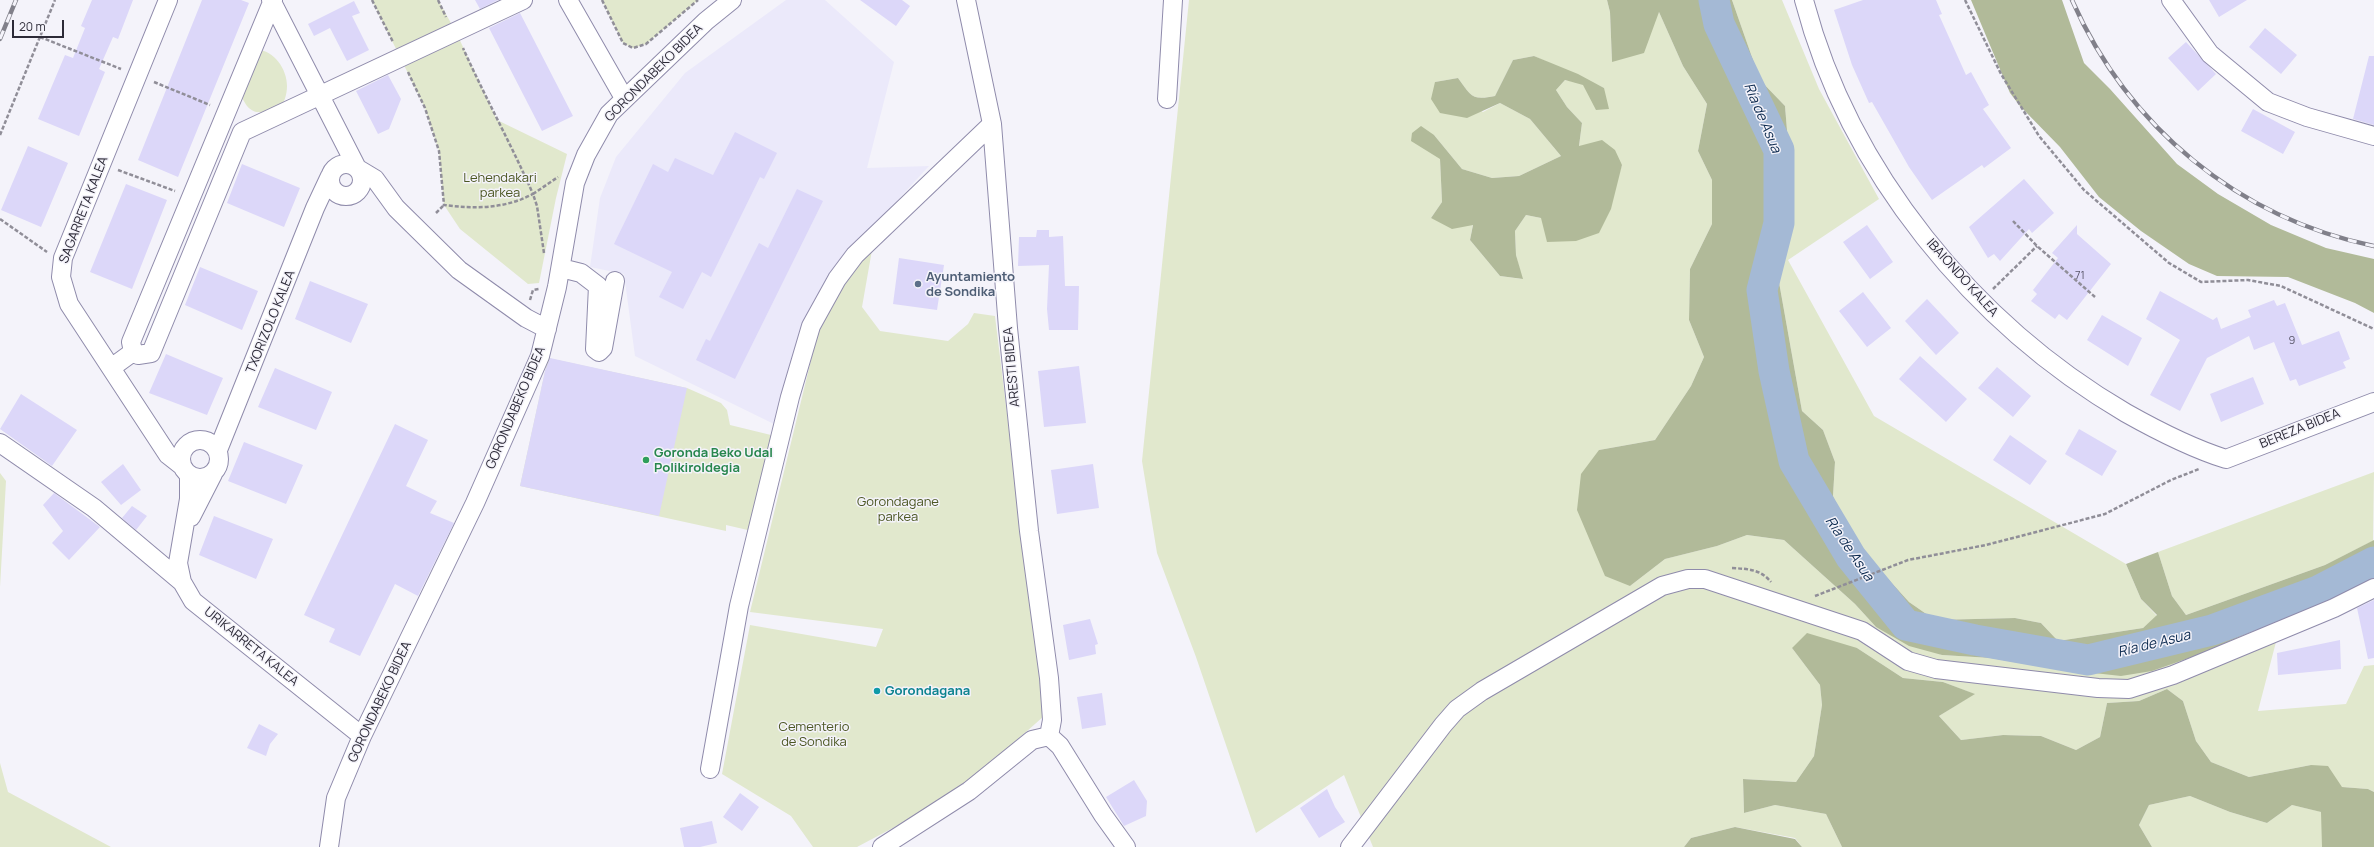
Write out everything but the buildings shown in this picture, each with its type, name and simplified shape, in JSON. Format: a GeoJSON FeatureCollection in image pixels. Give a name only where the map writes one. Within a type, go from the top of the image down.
{"type":"FeatureCollection","features":[{"type":"Feature","properties":{"kind":"street","name":"SAGARRETA KALEA"},"geometry":{"type":"LineString","coordinates":[[168,0],[63,258],[61,277],[69,304],[168,455],[185,470]]}},
{"type":"Feature","properties":{"kind":"street"},"geometry":{"type":"LineString","coordinates":[[272,1],[131,342],[133,352],[138,355],[151,353],[242,132],[320,97],[523,0]]}},
{"type":"Feature","properties":{"kind":"street"},"geometry":{"type":"LineString","coordinates":[[568,0],[624,98]]}},
{"type":"Feature","properties":{"kind":"street","name":"GORONDABEKO BIDEA"},"geometry":{"type":"LineString","coordinates":[[330,847],[336,798],[362,736],[476,503],[540,356],[561,268],[575,183],[601,126],[609,114],[624,98],[706,21],[732,0]]}},
{"type":"Feature","properties":{"kind":"street","name":"ARESTI BIDEA"},"geometry":{"type":"LineString","coordinates":[[966,0],[992,124],[1020,445],[1029,531],[1049,678],[1052,720],[1049,736]]}},
{"type":"Feature","properties":{"kind":"street"},"geometry":{"type":"LineString","coordinates":[[1167,99],[1173,0]]}},
{"type":"Feature","properties":{"kind":"street","name":"IBAIONDO KALEA"},"geometry":{"type":"LineString","coordinates":[[1804,0],[1828,72],[1852,125],[1893,194],[1945,261],[1994,315],[2040,354],[2079,383],[2147,424],[2194,448],[2226,459]]}},
{"type":"Feature","properties":{"kind":"street"},"geometry":{"type":"LineString","coordinates":[[2171,0],[2210,54],[2268,102],[2307,117],[2374,136]]}},
{"type":"Feature","properties":{"kind":"street"},"geometry":{"type":"LineString","coordinates":[[272,1],[320,97],[358,168],[362,185],[349,194]]}},
{"type":"Feature","properties":{"kind":"street"},"geometry":{"type":"LineString","coordinates":[[226,112],[257,124]]}},
{"type":"Feature","properties":{"kind":"street"},"geometry":{"type":"LineString","coordinates":[[710,769],[739,606],[790,397],[811,326],[837,279],[855,255],[992,124]]}},
{"type":"Feature","properties":{"kind":"street"},"geometry":{"type":"LineString","coordinates":[[396,208],[386,201],[349,194],[331,186],[330,176],[340,164],[351,164],[375,179],[396,208],[459,270],[526,318],[547,329]]}},
{"type":"Feature","properties":{"kind":"street","name":"TXORIZOLO KALEA"},"geometry":{"type":"LineString","coordinates":[[213,446],[230,421],[311,222],[315,208],[330,176]]}},
{"type":"Feature","properties":{"kind":"street","name":"TXORIZOLO KALEA"},"geometry":{"type":"LineString","coordinates":[[311,222],[318,213],[349,194]]}},
{"type":"Feature","properties":{"kind":"street"},"geometry":{"type":"LineString","coordinates":[[561,268],[581,273],[598,286],[595,342],[596,349],[599,352],[602,348],[615,281]]}},
{"type":"Feature","properties":{"kind":"street"},"geometry":{"type":"LineString","coordinates":[[111,368],[133,352]]}},
{"type":"Feature","properties":{"kind":"street","name":"BEREZA BIDEA"},"geometry":{"type":"LineString","coordinates":[[2226,459],[2374,402]]}},
{"type":"Feature","properties":{"kind":"street"},"geometry":{"type":"LineString","coordinates":[[196,440],[213,446],[219,463],[213,474],[201,478],[185,470],[180,459],[185,447],[196,440]]}},
{"type":"Feature","properties":{"kind":"street"},"geometry":{"type":"LineString","coordinates":[[0,443],[94,508],[182,582]]}},
{"type":"Feature","properties":{"kind":"street","name":"URIKARRETA KALEA"},"geometry":{"type":"LineString","coordinates":[[185,470],[189,499],[178,563],[182,582],[193,601],[362,736]]}},
{"type":"Feature","properties":{"kind":"street","name":"URIKARRETA KALEA"},"geometry":{"type":"LineString","coordinates":[[182,536],[213,474]]}},
{"type":"Feature","properties":{"kind":"street"},"geometry":{"type":"LineString","coordinates":[[1350,847],[1457,709],[1482,691],[1662,586],[1688,579],[1705,579],[1862,631],[1908,661],[1936,669],[2098,688],[2129,688],[2173,675],[2334,608],[2374,588]]}},
{"type":"Feature","properties":{"kind":"street"},"geometry":{"type":"LineString","coordinates":[[882,847],[968,791],[1032,740],[1049,736],[1060,746],[1103,815],[1126,847]]}},
{"type":"Feature","properties":{"kind":"path"},"geometry":{"type":"LineString","coordinates":[[0,135],[56,0]]}},
{"type":"Feature","properties":{"kind":"path"},"geometry":{"type":"LineString","coordinates":[[372,0],[425,108],[439,150],[444,205]]}},
{"type":"Feature","properties":{"kind":"path"},"geometry":{"type":"LineString","coordinates":[[438,0],[456,32],[490,107],[516,155],[533,194],[537,206],[545,258]]}},
{"type":"Feature","properties":{"kind":"path"},"geometry":{"type":"LineString","coordinates":[[602,0],[623,43],[633,48],[646,44],[698,0]]}},
{"type":"Feature","properties":{"kind":"path"},"geometry":{"type":"LineString","coordinates":[[1965,0],[2001,74],[2039,136],[2084,190],[2169,263],[2201,282],[2248,280],[2281,286],[2374,329]]}},
{"type":"Feature","properties":{"kind":"path"},"geometry":{"type":"LineString","coordinates":[[115,168],[190,197]]}},
{"type":"Feature","properties":{"kind":"path"},"geometry":{"type":"LineString","coordinates":[[444,205],[472,208],[503,205],[521,200],[533,194],[552,182],[561,173]]}},
{"type":"Feature","properties":{"kind":"path"},"geometry":{"type":"LineString","coordinates":[[436,213],[444,205]]}},
{"type":"Feature","properties":{"kind":"path"},"geometry":{"type":"LineString","coordinates":[[0,219],[50,255],[63,258]]}},
{"type":"Feature","properties":{"kind":"path"},"geometry":{"type":"LineString","coordinates":[[2013,221],[2037,246],[2095,297]]}},
{"type":"Feature","properties":{"kind":"path"},"geometry":{"type":"LineString","coordinates":[[1989,294],[2037,246]]}},
{"type":"Feature","properties":{"kind":"path"},"geometry":{"type":"LineString","coordinates":[[526,318],[533,290],[544,287]]}},
{"type":"Feature","properties":{"kind":"path"},"geometry":{"type":"LineString","coordinates":[[1813,597],[1908,560],[1986,545],[2105,514],[2171,480],[2226,459]]}},
{"type":"Feature","properties":{"kind":"shaded area"},"geometry":{"type":"Polygon","coordinates":[[[786,0],[825,0],[894,62],[867,168],[929,166],[835,268],[802,323],[776,425],[635,356],[624,274],[590,267],[600,198],[616,157],[685,73],[786,0]]]}},
{"type":"Feature","properties":{"kind":"green space","name":"Lehendakari parkea"},"geometry":{"type":"Polygon","coordinates":[[[372,0],[438,0],[456,32],[497,120],[567,154],[556,198],[539,283],[528,284],[460,229],[444,205],[439,151],[425,108],[372,0]]]}},
{"type":"Feature","properties":{"kind":"green space"},"geometry":{"type":"Polygon","coordinates":[[[602,0],[698,0],[646,44],[633,48],[623,43],[602,0]]]}},
{"type":"Feature","properties":{"kind":"green space"},"geometry":{"type":"Polygon","coordinates":[[[1189,0],[1607,0],[1610,12],[1612,62],[1659,12],[1683,66],[1707,104],[1698,151],[1712,180],[1712,224],[1690,269],[1689,320],[1704,357],[1691,386],[1655,440],[1599,450],[1630,586],[1665,559],[1717,546],[1747,535],[1784,540],[1855,604],[1876,627],[1942,655],[1991,658],[2203,653],[2282,619],[2258,711],[2346,704],[2364,666],[2374,665],[2374,792],[2368,789],[2342,787],[2311,765],[2249,777],[2211,762],[2196,741],[2183,701],[2167,689],[2139,701],[2107,703],[2100,737],[2076,750],[2041,736],[2003,735],[1961,740],[1939,716],[1974,694],[1943,682],[1903,678],[1857,648],[1792,648],[1820,685],[1822,705],[1814,756],[1796,782],[1743,779],[1744,813],[1775,805],[1826,814],[1842,847],[1802,847],[1795,838],[1735,827],[1691,838],[1684,847],[1373,847],[1344,775],[1256,833],[1196,657],[1157,553],[1142,461],[1189,0]],[[1534,56],[1513,60],[1495,96],[1481,98],[1473,96],[1458,78],[1435,82],[1483,112],[1500,103],[1530,119],[1561,156],[1519,176],[1492,178],[1462,169],[1434,135],[1440,158],[1442,202],[1431,218],[1473,224],[1470,240],[1500,276],[1522,279],[1516,255],[1515,231],[1526,215],[1541,218],[1616,183],[1622,165],[1579,146],[1582,123],[1567,107],[1556,90],[1565,80],[1604,88],[1534,56]]]}},
{"type":"Feature","properties":{"kind":"green space"},"geometry":{"type":"Polygon","coordinates":[[[1607,0],[1732,0],[1760,80],[1785,106],[1794,215],[1777,271],[1802,411],[1823,430],[1835,462],[1833,496],[1853,540],[1909,602],[1935,620],[2015,618],[2041,623],[2058,641],[2143,628],[2157,615],[2141,599],[2126,564],[2158,552],[2172,596],[2186,615],[2325,565],[2374,540],[2374,577],[2203,653],[2152,671],[2121,676],[2049,668],[1991,658],[1942,655],[1909,646],[1876,627],[1855,604],[1784,540],[1747,535],[1717,546],[1665,559],[1630,586],[1605,576],[1577,510],[1581,474],[1599,450],[1655,440],[1691,386],[1704,357],[1689,320],[1690,269],[1712,224],[1712,180],[1698,151],[1707,104],[1683,66],[1659,12],[1644,53],[1612,62],[1610,12],[1607,0]]]}},
{"type":"Feature","properties":{"kind":"green space"},"geometry":{"type":"Polygon","coordinates":[[[1732,0],[1782,0],[1819,89],[1879,199],[1788,260],[1874,416],[2126,564],[2141,599],[2157,616],[2143,628],[2058,641],[2041,623],[2015,618],[1935,620],[1909,602],[1853,540],[1833,496],[1835,462],[1823,430],[1802,411],[1777,271],[1794,215],[1785,106],[1760,80],[1732,0]]]}},
{"type":"Feature","properties":{"kind":"green space"},"geometry":{"type":"Polygon","coordinates":[[[1971,0],[2062,0],[2084,63],[2110,89],[2177,164],[2218,194],[2271,225],[2326,248],[2374,259],[2374,313],[2355,303],[2288,277],[2217,276],[2189,264],[2141,231],[2099,197],[2060,147],[2020,106],[2010,93],[1971,0]]]}},
{"type":"Feature","properties":{"kind":"green space"},"geometry":{"type":"Polygon","coordinates":[[[257,50],[269,53],[274,57],[285,73],[287,86],[284,101],[280,110],[266,113],[255,112],[250,109],[243,100],[240,92],[257,50]]]}},
{"type":"Feature","properties":{"kind":"green space"},"geometry":{"type":"Polygon","coordinates":[[[1534,56],[1578,74],[1604,88],[1609,109],[1596,110],[1583,85],[1565,80],[1556,90],[1567,107],[1582,123],[1579,146],[1602,140],[1615,150],[1622,165],[1611,209],[1599,233],[1576,241],[1547,242],[1541,218],[1526,215],[1515,231],[1516,255],[1523,279],[1500,276],[1470,240],[1473,225],[1452,229],[1431,218],[1442,202],[1440,159],[1411,141],[1412,133],[1421,126],[1434,135],[1462,169],[1492,178],[1519,176],[1561,156],[1530,119],[1500,103],[1467,118],[1440,113],[1431,99],[1435,82],[1458,78],[1473,96],[1481,98],[1495,96],[1513,60],[1534,56]]]}},
{"type":"Feature","properties":{"kind":"green space","name":"Gorondagane parkea"},"geometry":{"type":"Polygon","coordinates":[[[872,250],[862,307],[880,331],[948,341],[968,324],[974,313],[995,316],[1044,716],[955,795],[857,847],[813,847],[791,816],[722,774],[750,625],[876,647],[883,629],[750,612],[819,327],[850,270],[872,250]]]}},
{"type":"Feature","properties":{"kind":"green space","name":"Goronda Beko Udal Polikiroldegia"},"geometry":{"type":"Polygon","coordinates":[[[548,358],[687,388],[721,403],[727,410],[730,425],[771,435],[752,531],[726,525],[726,531],[520,486],[548,358]]]}},
{"type":"Feature","properties":{"kind":"green space"},"geometry":{"type":"Polygon","coordinates":[[[2374,472],[2373,541],[2325,565],[2186,615],[2172,596],[2158,552],[2374,472]]]}},
{"type":"Feature","properties":{"kind":"green space"},"geometry":{"type":"Polygon","coordinates":[[[0,473],[6,481],[0,587],[0,473]]]}},
{"type":"Feature","properties":{"kind":"green space"},"geometry":{"type":"Polygon","coordinates":[[[1807,633],[1857,648],[1903,678],[1943,682],[1975,694],[1939,716],[1961,740],[2003,735],[2041,736],[2076,750],[2100,737],[2107,703],[2139,701],[2167,689],[2183,701],[2196,741],[2211,762],[2249,777],[2311,765],[2328,766],[2342,787],[2368,789],[2374,792],[2374,847],[2322,847],[2321,812],[2292,805],[2267,823],[2230,812],[2190,796],[2149,805],[2139,825],[2152,847],[1842,847],[1826,814],[1775,805],[1744,813],[1743,779],[1796,782],[1814,756],[1822,705],[1820,685],[1792,648],[1807,633]]]}},
{"type":"Feature","properties":{"kind":"green space"},"geometry":{"type":"Polygon","coordinates":[[[0,763],[8,792],[111,847],[0,847],[0,763]]]}},
{"type":"Feature","properties":{"kind":"green space"},"geometry":{"type":"Polygon","coordinates":[[[2190,796],[2230,812],[2267,823],[2292,805],[2322,812],[2322,847],[2152,847],[2139,825],[2149,805],[2190,796]]]}},
{"type":"Feature","properties":{"kind":"green space"},"geometry":{"type":"Polygon","coordinates":[[[1735,827],[1795,839],[1802,847],[1684,847],[1691,838],[1735,827]]]}},
{"type":"Feature","properties":{"kind":"waterway","name":"Ría de Asua"},"geometry":{"type":"LineString","coordinates":[[1714,0],[1719,24],[1779,150],[1779,223],[1762,290],[1774,371],[1794,461],[1851,557],[1906,625],[1975,640],[2088,660],[2212,630],[2318,591],[2374,562]]}},
{"type":"Feature","properties":{"kind":"railway"},"geometry":{"type":"LineString","coordinates":[[0,39],[16,0]]}},
{"type":"Feature","properties":{"kind":"railway"},"geometry":{"type":"LineString","coordinates":[[2072,0],[2095,46],[2124,88],[2156,126],[2193,160],[2233,189],[2277,214],[2324,233],[2374,246]]}},
{"type":"Feature","properties":{"kind":"place","name":"Ayuntamiento de Sondika"},"geometry":{"type":"Point","coordinates":[918,284]}},
{"type":"Feature","properties":{"kind":"place","name":"Goronda Beko Udal Polikiroldegia"},"geometry":{"type":"Point","coordinates":[646,460]}},
{"type":"Feature","properties":{"kind":"place","name":"Gorondagana"},"geometry":{"type":"Point","coordinates":[877,691]}},
{"type":"Feature","properties":{"kind":"park label","name":"Cementerio de Sondika"},"geometry":{"type":"Point","coordinates":[814,734]}}]}
